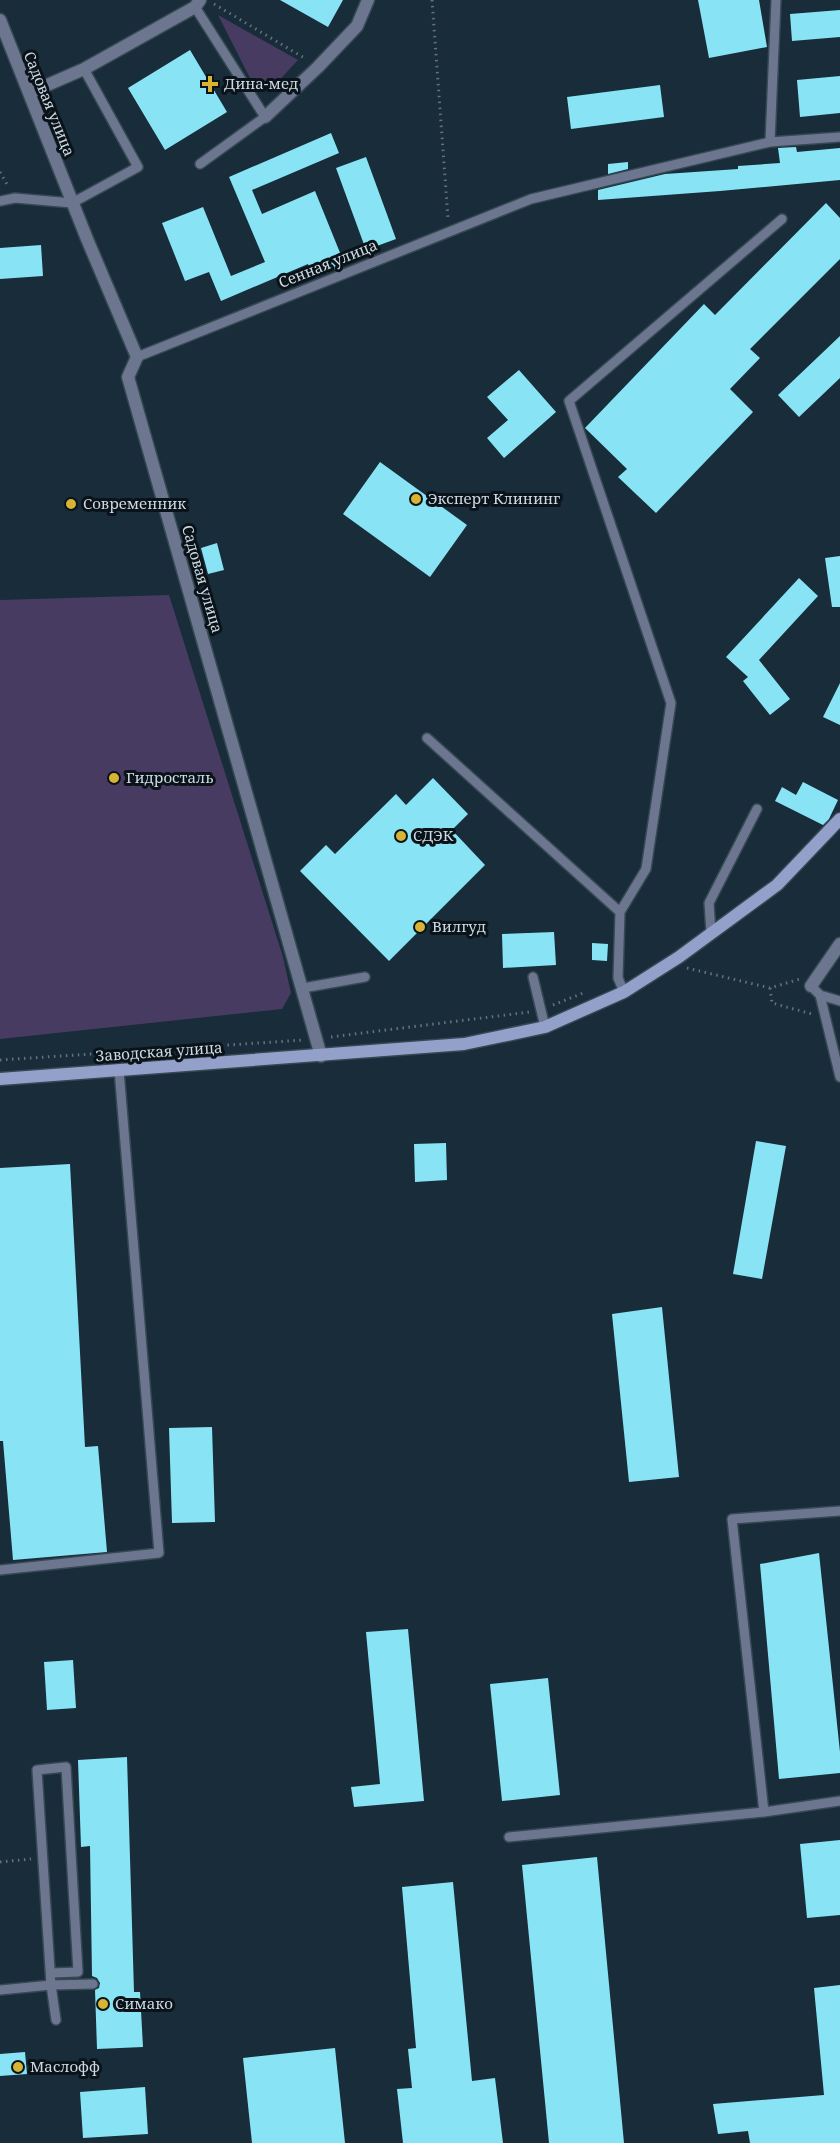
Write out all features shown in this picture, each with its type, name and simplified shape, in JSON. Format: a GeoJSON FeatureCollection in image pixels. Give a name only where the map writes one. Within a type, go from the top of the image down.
{"type":"FeatureCollection","features":[{"type":"Feature","properties":{"kind":"main road","name":"Заводская улица"},"geometry":{"type":"LineString","coordinates":[[0,1079],[464,1044],[545,1027],[624,992],[679,957],[777,885],[840,819]]}},
{"type":"Feature","properties":{"kind":"street"},"geometry":{"type":"LineString","coordinates":[[265,117],[357,26],[368,0]]}},
{"type":"Feature","properties":{"kind":"street"},"geometry":{"type":"LineString","coordinates":[[29,93],[84,69],[197,4]]}},
{"type":"Feature","properties":{"kind":"street","name":"Садовая улица"},"geometry":{"type":"LineString","coordinates":[[0,21],[72,203],[137,357],[128,377],[293,977],[303,988],[321,1056]]}},
{"type":"Feature","properties":{"kind":"street"},"geometry":{"type":"LineString","coordinates":[[815,991],[819,975],[840,944]]}},
{"type":"Feature","properties":{"kind":"lane"},"geometry":{"type":"LineString","coordinates":[[770,142],[776,0]]}},
{"type":"Feature","properties":{"kind":"lane"},"geometry":{"type":"LineString","coordinates":[[197,4],[265,117],[200,164]]}},
{"type":"Feature","properties":{"kind":"lane"},"geometry":{"type":"LineString","coordinates":[[0,201],[15,198],[72,203],[138,167],[84,69]]}},
{"type":"Feature","properties":{"kind":"lane","name":"Сенная улица"},"geometry":{"type":"LineString","coordinates":[[137,357],[531,199],[770,142],[840,137]]}},
{"type":"Feature","properties":{"kind":"lane"},"geometry":{"type":"LineString","coordinates":[[624,992],[618,978],[620,912],[646,869],[670,703],[569,401],[782,219]]}},
{"type":"Feature","properties":{"kind":"lane"},"geometry":{"type":"LineString","coordinates":[[427,738],[620,912]]}},
{"type":"Feature","properties":{"kind":"lane"},"geometry":{"type":"LineString","coordinates":[[711,933],[709,903],[757,809]]}},
{"type":"Feature","properties":{"kind":"lane"},"geometry":{"type":"LineString","coordinates":[[303,988],[365,977]]}},
{"type":"Feature","properties":{"kind":"lane"},"geometry":{"type":"LineString","coordinates":[[533,977],[545,1027]]}},
{"type":"Feature","properties":{"kind":"lane"},"geometry":{"type":"LineString","coordinates":[[815,991],[840,1001]]}},
{"type":"Feature","properties":{"kind":"lane"},"geometry":{"type":"LineString","coordinates":[[815,991],[826,1018],[840,1077]]}},
{"type":"Feature","properties":{"kind":"lane"},"geometry":{"type":"LineString","coordinates":[[0,1570],[159,1553],[120,1070]]}},
{"type":"Feature","properties":{"kind":"lane"},"geometry":{"type":"LineString","coordinates":[[764,1812],[732,1519],[840,1511]]}},
{"type":"Feature","properties":{"kind":"lane"},"geometry":{"type":"LineString","coordinates":[[51,1973],[78,1972],[66,1767],[37,1770],[41,1858],[51,1985],[56,2020]]}},
{"type":"Feature","properties":{"kind":"lane"},"geometry":{"type":"LineString","coordinates":[[509,1837],[764,1812],[840,1801]]}},
{"type":"Feature","properties":{"kind":"lane"},"geometry":{"type":"LineString","coordinates":[[0,1990],[93,1984]]}},
{"type":"Feature","properties":{"kind":"path"},"geometry":{"type":"LineString","coordinates":[[207,0],[318,67]]}},
{"type":"Feature","properties":{"kind":"path"},"geometry":{"type":"LineString","coordinates":[[432,0],[449,232]]}},
{"type":"Feature","properties":{"kind":"path"},"geometry":{"type":"LineString","coordinates":[[687,967],[770,988],[819,975]]}},
{"type":"Feature","properties":{"kind":"path"},"geometry":{"type":"LineString","coordinates":[[770,988],[772,1003],[826,1018]]}},
{"type":"Feature","properties":{"kind":"path"},"geometry":{"type":"LineString","coordinates":[[0,1060],[317,1039],[541,1010],[589,990]]}},
{"type":"Feature","properties":{"kind":"path"},"geometry":{"type":"LineString","coordinates":[[0,1862],[41,1858]]}},
{"type":"Feature","properties":{"kind":"shaded area"},"geometry":{"type":"Polygon","coordinates":[[[218,15],[298,60],[273,87],[264,87],[252,82],[218,15]]]}},
{"type":"Feature","properties":{"kind":"shaded area","name":"Гидросталь"},"geometry":{"type":"Polygon","coordinates":[[[169,595],[283,957],[291,993],[282,1009],[0,1039],[0,600],[169,595]]]}},
{"type":"Feature","properties":{"kind":"building"},"geometry":{"type":"Polygon","coordinates":[[[280,0],[343,0],[328,27],[280,0]]]}},
{"type":"Feature","properties":{"kind":"building"},"geometry":{"type":"Polygon","coordinates":[[[698,0],[759,0],[767,47],[709,58],[698,0]]]}},
{"type":"Feature","properties":{"kind":"building"},"geometry":{"type":"Polygon","coordinates":[[[840,10],[840,37],[792,41],[790,14],[840,10]]]}},
{"type":"Feature","properties":{"kind":"building"},"geometry":{"type":"Polygon","coordinates":[[[190,50],[227,112],[165,150],[128,88],[190,50]]]}},
{"type":"Feature","properties":{"kind":"building"},"geometry":{"type":"Polygon","coordinates":[[[840,76],[840,113],[800,117],[797,80],[840,76]]]}},
{"type":"Feature","properties":{"kind":"building"},"geometry":{"type":"Polygon","coordinates":[[[660,85],[664,117],[571,129],[567,97],[660,85]]]}},
{"type":"Feature","properties":{"kind":"building"},"geometry":{"type":"Polygon","coordinates":[[[331,133],[339,153],[252,190],[262,214],[315,191],[345,265],[314,278],[308,264],[221,301],[209,272],[185,281],[162,223],[203,207],[231,276],[265,262],[229,177],[331,133]]]}},
{"type":"Feature","properties":{"kind":"building"},"geometry":{"type":"Polygon","coordinates":[[[796,147],[797,152],[840,148],[840,180],[598,200],[598,190],[665,174],[738,169],[738,166],[780,163],[778,148],[796,147]]]}},
{"type":"Feature","properties":{"kind":"building"},"geometry":{"type":"Polygon","coordinates":[[[366,157],[396,239],[366,250],[336,168],[366,157]]]}},
{"type":"Feature","properties":{"kind":"building"},"geometry":{"type":"Polygon","coordinates":[[[628,162],[628,169],[608,174],[608,164],[628,162]]]}},
{"type":"Feature","properties":{"kind":"building"},"geometry":{"type":"Polygon","coordinates":[[[826,203],[840,218],[840,259],[750,349],[760,358],[730,389],[753,412],[656,513],[618,477],[627,469],[585,428],[704,304],[715,315],[826,203]]]}},
{"type":"Feature","properties":{"kind":"building"},"geometry":{"type":"Polygon","coordinates":[[[41,245],[43,276],[0,279],[0,248],[41,245]]]}},
{"type":"Feature","properties":{"kind":"building"},"geometry":{"type":"Polygon","coordinates":[[[840,336],[840,378],[799,417],[778,395],[840,336]]]}},
{"type":"Feature","properties":{"kind":"building"},"geometry":{"type":"Polygon","coordinates":[[[519,370],[556,412],[504,458],[487,438],[508,420],[487,397],[519,370]]]}},
{"type":"Feature","properties":{"kind":"building"},"geometry":{"type":"Polygon","coordinates":[[[380,462],[467,525],[430,577],[343,514],[380,462]]]}},
{"type":"Feature","properties":{"kind":"building"},"geometry":{"type":"Polygon","coordinates":[[[217,543],[224,570],[208,574],[201,548],[217,543]]]}},
{"type":"Feature","properties":{"kind":"building"},"geometry":{"type":"Polygon","coordinates":[[[840,556],[840,607],[832,607],[825,558],[840,556]]]}},
{"type":"Feature","properties":{"kind":"building"},"geometry":{"type":"Polygon","coordinates":[[[799,578],[818,596],[759,660],[790,699],[770,715],[743,681],[748,677],[726,657],[799,578]]]}},
{"type":"Feature","properties":{"kind":"building"},"geometry":{"type":"Polygon","coordinates":[[[840,683],[840,725],[823,717],[840,683]]]}},
{"type":"Feature","properties":{"kind":"building"},"geometry":{"type":"Polygon","coordinates":[[[433,778],[468,814],[452,830],[485,865],[389,961],[300,871],[326,845],[335,854],[396,794],[406,805],[433,778]]]}},
{"type":"Feature","properties":{"kind":"building"},"geometry":{"type":"Polygon","coordinates":[[[803,782],[838,800],[829,819],[823,825],[775,801],[782,787],[796,795],[803,782]]]}},
{"type":"Feature","properties":{"kind":"building"},"geometry":{"type":"Polygon","coordinates":[[[554,932],[556,965],[503,968],[502,934],[554,932]]]}},
{"type":"Feature","properties":{"kind":"building"},"geometry":{"type":"Polygon","coordinates":[[[592,943],[608,944],[607,961],[592,960],[592,943]]]}},
{"type":"Feature","properties":{"kind":"building"},"geometry":{"type":"Polygon","coordinates":[[[756,1141],[786,1146],[762,1279],[733,1274],[756,1141]]]}},
{"type":"Feature","properties":{"kind":"building"},"geometry":{"type":"Polygon","coordinates":[[[446,1143],[447,1180],[415,1182],[414,1144],[446,1143]]]}},
{"type":"Feature","properties":{"kind":"building"},"geometry":{"type":"Polygon","coordinates":[[[70,1164],[85,1447],[98,1446],[107,1552],[13,1560],[3,1441],[0,1441],[0,1168],[70,1164]]]}},
{"type":"Feature","properties":{"kind":"building"},"geometry":{"type":"Polygon","coordinates":[[[662,1307],[679,1477],[629,1482],[612,1314],[662,1307]]]}},
{"type":"Feature","properties":{"kind":"building"},"geometry":{"type":"Polygon","coordinates":[[[212,1427],[215,1522],[172,1523],[169,1428],[212,1427]]]}},
{"type":"Feature","properties":{"kind":"building"},"geometry":{"type":"Polygon","coordinates":[[[819,1553],[840,1752],[840,1773],[779,1779],[760,1564],[819,1553]]]}},
{"type":"Feature","properties":{"kind":"building"},"geometry":{"type":"Polygon","coordinates":[[[408,1629],[424,1801],[354,1807],[351,1787],[380,1784],[366,1632],[408,1629]]]}},
{"type":"Feature","properties":{"kind":"building"},"geometry":{"type":"Polygon","coordinates":[[[73,1660],[76,1708],[47,1710],[44,1662],[73,1660]]]}},
{"type":"Feature","properties":{"kind":"building"},"geometry":{"type":"Polygon","coordinates":[[[548,1678],[560,1795],[502,1801],[490,1684],[548,1678]]]}},
{"type":"Feature","properties":{"kind":"building"},"geometry":{"type":"Polygon","coordinates":[[[127,1757],[134,1992],[140,1992],[143,2047],[97,2049],[95,1990],[99,1988],[100,1983],[92,1976],[90,1846],[81,1847],[78,1760],[127,1757]]]}},
{"type":"Feature","properties":{"kind":"building"},"geometry":{"type":"Polygon","coordinates":[[[840,1840],[840,1915],[807,1918],[800,1844],[840,1840]]]}},
{"type":"Feature","properties":{"kind":"building"},"geometry":{"type":"Polygon","coordinates":[[[597,1857],[624,2143],[549,2143],[522,1865],[597,1857]]]}},
{"type":"Feature","properties":{"kind":"building"},"geometry":{"type":"Polygon","coordinates":[[[453,1882],[472,2081],[495,2078],[503,2143],[403,2143],[397,2089],[412,2088],[408,2049],[416,2048],[402,1887],[453,1882]]]}},
{"type":"Feature","properties":{"kind":"building"},"geometry":{"type":"Polygon","coordinates":[[[840,1985],[840,2143],[750,2143],[748,2131],[718,2134],[713,2104],[824,2095],[814,1988],[840,1985]]]}},
{"type":"Feature","properties":{"kind":"building"},"geometry":{"type":"Polygon","coordinates":[[[335,2048],[345,2143],[252,2143],[243,2058],[335,2048]]]}},
{"type":"Feature","properties":{"kind":"building"},"geometry":{"type":"Polygon","coordinates":[[[25,2052],[27,2074],[0,2076],[0,2054],[25,2052]]]}},
{"type":"Feature","properties":{"kind":"building"},"geometry":{"type":"Polygon","coordinates":[[[145,2087],[148,2134],[83,2138],[80,2092],[145,2087]]]}},
{"type":"Feature","properties":{"kind":"place","name":"Дина-мед"},"geometry":{"type":"Point","coordinates":[210,84]}},
{"type":"Feature","properties":{"kind":"place","name":"Эксперт Клининг"},"geometry":{"type":"Point","coordinates":[416,499]}},
{"type":"Feature","properties":{"kind":"place","name":"Современник"},"geometry":{"type":"Point","coordinates":[71,504]}},
{"type":"Feature","properties":{"kind":"place","name":"Гидросталь"},"geometry":{"type":"Point","coordinates":[114,778]}},
{"type":"Feature","properties":{"kind":"place","name":"СДЭК"},"geometry":{"type":"Point","coordinates":[401,836]}},
{"type":"Feature","properties":{"kind":"place","name":"Вилгуд"},"geometry":{"type":"Point","coordinates":[420,927]}},
{"type":"Feature","properties":{"kind":"place","name":"Симако"},"geometry":{"type":"Point","coordinates":[103,2004]}},
{"type":"Feature","properties":{"kind":"place","name":"Маслофф"},"geometry":{"type":"Point","coordinates":[18,2067]}}]}
